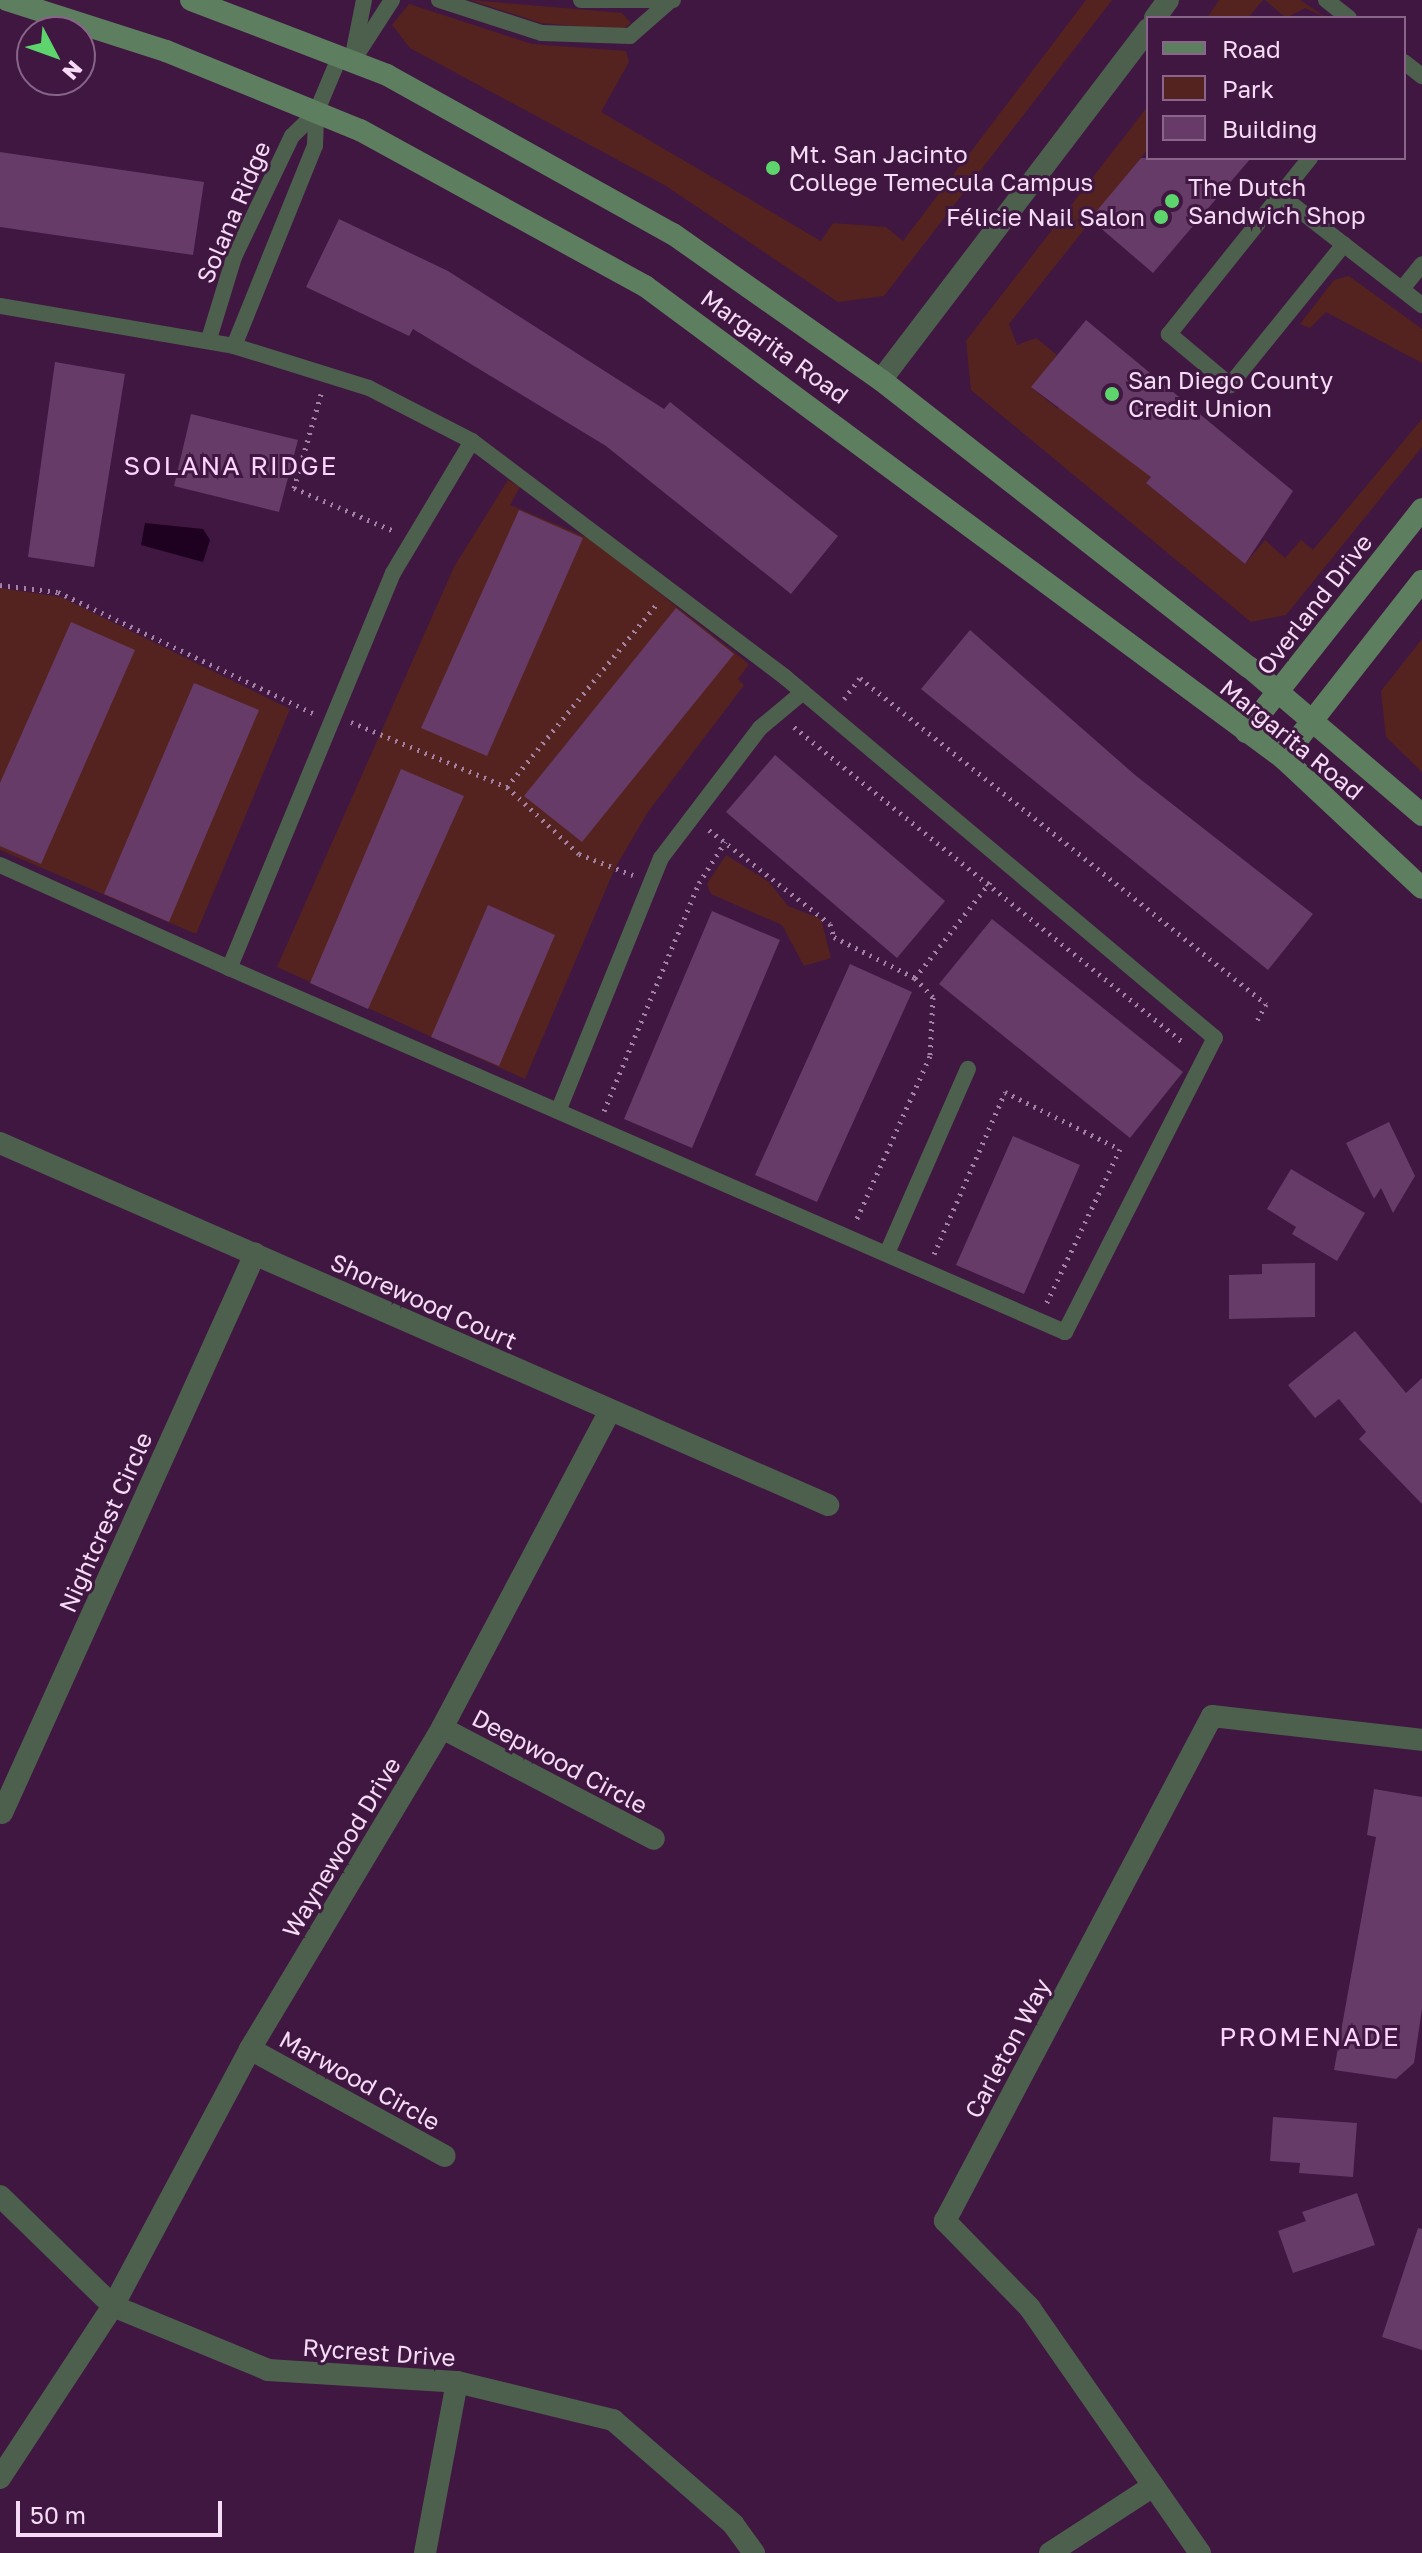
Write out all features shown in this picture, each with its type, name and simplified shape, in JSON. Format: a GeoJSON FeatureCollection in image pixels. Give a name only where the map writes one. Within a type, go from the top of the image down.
{"type":"FeatureCollection","features":[{"type":"Feature","properties":{"kind":"main road","name":"Margarita Road"},"geometry":{"type":"LineString","coordinates":[[7,0],[166,51],[316,113],[452,177],[645,286],[1283,758],[1422,888]]}},
{"type":"Feature","properties":{"kind":"main road","name":"Margarita Road"},"geometry":{"type":"LineString","coordinates":[[191,0],[346,60],[612,197],[881,380],[1277,692],[1422,815]]}},
{"type":"Feature","properties":{"kind":"main road","name":"Overland Drive"},"geometry":{"type":"LineString","coordinates":[[1246,732],[1422,509]]}},
{"type":"Feature","properties":{"kind":"main road"},"geometry":{"type":"LineString","coordinates":[[1283,758],[1422,581]]}},
{"type":"Feature","properties":{"kind":"street"},"geometry":{"type":"LineString","coordinates":[[881,380],[1146,32]]}},
{"type":"Feature","properties":{"kind":"street","name":"Shorewood Court"},"geometry":{"type":"LineString","coordinates":[[0,1143],[609,1413],[828,1505]]}},
{"type":"Feature","properties":{"kind":"street","name":"Nightcrest Circle"},"geometry":{"type":"LineString","coordinates":[[2,1813],[255,1254]]}},
{"type":"Feature","properties":{"kind":"street","name":"Waynewood Drive"},"geometry":{"type":"LineString","coordinates":[[0,2478],[113,2306],[250,2049],[442,1728],[609,1413]]}},
{"type":"Feature","properties":{"kind":"street","name":"Carleton Way"},"geometry":{"type":"LineString","coordinates":[[1200,2553],[1030,2308],[945,2221],[1212,1716],[1422,1740]]}},
{"type":"Feature","properties":{"kind":"street","name":"Deepwood Circle"},"geometry":{"type":"LineString","coordinates":[[442,1728],[654,1839]]}},
{"type":"Feature","properties":{"kind":"street","name":"Marwood Circle"},"geometry":{"type":"LineString","coordinates":[[250,2049],[445,2156]]}},
{"type":"Feature","properties":{"kind":"street","name":"Rycrest Drive"},"geometry":{"type":"LineString","coordinates":[[0,2196],[113,2306],[268,2370],[457,2382],[613,2420],[733,2524],[754,2553]]}},
{"type":"Feature","properties":{"kind":"street"},"geometry":{"type":"LineString","coordinates":[[425,2553],[457,2382]]}},
{"type":"Feature","properties":{"kind":"street"},"geometry":{"type":"LineString","coordinates":[[1050,2553],[1153,2486]]}},
{"type":"Feature","properties":{"kind":"lane"},"geometry":{"type":"LineString","coordinates":[[346,60],[364,0]]}},
{"type":"Feature","properties":{"kind":"lane"},"geometry":{"type":"LineString","coordinates":[[346,60],[392,0]]}},
{"type":"Feature","properties":{"kind":"lane"},"geometry":{"type":"LineString","coordinates":[[439,0],[542,33],[630,36],[672,1]]}},
{"type":"Feature","properties":{"kind":"lane"},"geometry":{"type":"LineString","coordinates":[[581,0],[672,1]]}},
{"type":"Feature","properties":{"kind":"lane"},"geometry":{"type":"LineString","coordinates":[[1326,0],[1346,16]]}},
{"type":"Feature","properties":{"kind":"lane","name":"Solana Ridge"},"geometry":{"type":"LineString","coordinates":[[209,339],[247,230],[292,136],[316,113],[346,60]]}},
{"type":"Feature","properties":{"kind":"lane"},"geometry":{"type":"LineString","coordinates":[[1406,64],[1422,76]]}},
{"type":"Feature","properties":{"kind":"lane","name":"Solana Ridge"},"geometry":{"type":"LineString","coordinates":[[234,346],[315,146],[316,113]]}},
{"type":"Feature","properties":{"kind":"lane"},"geometry":{"type":"LineString","coordinates":[[1308,160],[1169,334],[1230,385],[1344,244]]}},
{"type":"Feature","properties":{"kind":"lane"},"geometry":{"type":"LineString","coordinates":[[1280,195],[1422,305]]}},
{"type":"Feature","properties":{"kind":"lane"},"geometry":{"type":"LineString","coordinates":[[1402,289],[1422,264]]}},
{"type":"Feature","properties":{"kind":"lane"},"geometry":{"type":"LineString","coordinates":[[0,306],[209,339],[234,346],[327,375],[472,441],[670,588],[803,692],[1215,1038],[1065,1332],[850,1234],[229,968],[0,865]]}},
{"type":"Feature","properties":{"kind":"lane"},"geometry":{"type":"LineString","coordinates":[[229,968],[330,717],[413,539],[472,441]]}},
{"type":"Feature","properties":{"kind":"lane"},"geometry":{"type":"LineString","coordinates":[[559,1109],[651,882],[692,817],[760,728],[803,692]]}},
{"type":"Feature","properties":{"kind":"lane"},"geometry":{"type":"LineString","coordinates":[[888,1251],[968,1069]]}},
{"type":"Feature","properties":{"kind":"path"},"geometry":{"type":"LineString","coordinates":[[327,375],[294,488],[413,539]]}},
{"type":"Feature","properties":{"kind":"path"},"geometry":{"type":"LineString","coordinates":[[0,585],[58,592],[330,717],[507,787],[579,854],[651,882]]}},
{"type":"Feature","properties":{"kind":"path"},"geometry":{"type":"LineString","coordinates":[[507,787],[670,588]]}},
{"type":"Feature","properties":{"kind":"path"},"geometry":{"type":"LineString","coordinates":[[832,716],[860,678],[1266,1004],[1256,1023]]}},
{"type":"Feature","properties":{"kind":"path"},"geometry":{"type":"LineString","coordinates":[[778,713],[986,887],[1206,1055]]}},
{"type":"Feature","properties":{"kind":"path"},"geometry":{"type":"LineString","coordinates":[[692,817],[830,924],[834,937],[915,978],[933,997],[936,1032],[850,1234]]}},
{"type":"Feature","properties":{"kind":"path"},"geometry":{"type":"LineString","coordinates":[[598,1126],[699,883],[725,842]]}},
{"type":"Feature","properties":{"kind":"path"},"geometry":{"type":"LineString","coordinates":[[915,978],[1006,862]]}},
{"type":"Feature","properties":{"kind":"path"},"geometry":{"type":"LineString","coordinates":[[928,1269],[1005,1092],[1120,1149],[1039,1320]]}},
{"type":"Feature","properties":{"kind":"green space"},"geometry":{"type":"Polygon","coordinates":[[[470,0],[622,13],[631,23],[622,30],[541,23],[470,0]]]}},
{"type":"Feature","properties":{"kind":"green space"},"geometry":{"type":"Polygon","coordinates":[[[1086,0],[1112,0],[884,296],[838,302],[666,186],[410,48],[392,25],[409,4],[532,44],[626,51],[629,62],[601,112],[821,241],[833,223],[886,227],[903,241],[1086,0]]]}},
{"type":"Feature","properties":{"kind":"green space"},"geometry":{"type":"Polygon","coordinates":[[[1219,0],[1263,0],[1250,16],[1208,16],[1219,0]]]}},
{"type":"Feature","properties":{"kind":"green space"},"geometry":{"type":"Polygon","coordinates":[[[1265,0],[1300,0],[1324,16],[1305,8],[1284,16],[1265,0]]]}},
{"type":"Feature","properties":{"kind":"green space"},"geometry":{"type":"Polygon","coordinates":[[[1146,109],[1146,152],[1009,324],[1017,345],[1036,338],[1057,355],[1032,388],[1058,409],[1062,404],[1175,447],[1146,483],[1245,564],[1265,540],[1285,558],[1301,540],[1313,550],[1422,419],[1422,447],[1286,615],[1251,622],[971,390],[966,341],[1146,109]]]}},
{"type":"Feature","properties":{"kind":"green space"},"geometry":{"type":"Polygon","coordinates":[[[1349,276],[1422,329],[1422,363],[1326,312],[1310,328],[1300,324],[1334,280],[1349,276]]]}},
{"type":"Feature","properties":{"kind":"green space"},"geometry":{"type":"Polygon","coordinates":[[[508,480],[520,487],[510,505],[591,539],[749,664],[738,679],[744,685],[648,812],[615,868],[525,1079],[277,967],[454,567],[508,480]]]}},
{"type":"Feature","properties":{"kind":"green space"},"geometry":{"type":"Polygon","coordinates":[[[0,588],[61,597],[290,709],[196,934],[0,850],[0,588]]]}},
{"type":"Feature","properties":{"kind":"green space"},"geometry":{"type":"Polygon","coordinates":[[[1422,639],[1422,772],[1386,737],[1381,691],[1422,639]]]}},
{"type":"Feature","properties":{"kind":"green space"},"geometry":{"type":"Polygon","coordinates":[[[726,855],[769,882],[788,906],[821,919],[831,958],[804,966],[782,925],[711,894],[707,884],[726,855]]]}},
{"type":"Feature","properties":{"kind":"shaded area"},"geometry":{"type":"Polygon","coordinates":[[[145,523],[203,529],[210,540],[203,562],[141,545],[145,523]]]}},
{"type":"Feature","properties":{"kind":"building"},"geometry":{"type":"Polygon","coordinates":[[[0,152],[204,182],[193,255],[0,227],[0,152]]]}},
{"type":"Feature","properties":{"kind":"building"},"geometry":{"type":"Polygon","coordinates":[[[1141,158],[1249,160],[1153,273],[1090,219],[1141,158]]]}},
{"type":"Feature","properties":{"kind":"building"},"geometry":{"type":"Polygon","coordinates":[[[339,219],[448,271],[664,409],[670,402],[838,536],[791,594],[606,446],[413,329],[409,336],[306,287],[339,219]]]}},
{"type":"Feature","properties":{"kind":"building"},"geometry":{"type":"Polygon","coordinates":[[[1086,320],[1293,491],[1245,564],[1146,483],[1151,477],[1031,387],[1086,320]]]}},
{"type":"Feature","properties":{"kind":"building"},"geometry":{"type":"Polygon","coordinates":[[[55,362],[125,374],[94,567],[28,557],[55,362]]]}},
{"type":"Feature","properties":{"kind":"building","name":"Solana Ridge"},"geometry":{"type":"Polygon","coordinates":[[[191,414],[298,440],[279,512],[174,486],[191,414]]]}},
{"type":"Feature","properties":{"kind":"building"},"geometry":{"type":"Polygon","coordinates":[[[519,510],[583,538],[487,756],[421,728],[519,510]]]}},
{"type":"Feature","properties":{"kind":"building"},"geometry":{"type":"Polygon","coordinates":[[[676,608],[734,654],[582,842],[524,796],[676,608]]]}},
{"type":"Feature","properties":{"kind":"building"},"geometry":{"type":"Polygon","coordinates":[[[71,622],[135,650],[41,864],[0,846],[0,783],[71,622]]]}},
{"type":"Feature","properties":{"kind":"building"},"geometry":{"type":"Polygon","coordinates":[[[970,630],[1135,775],[1313,914],[1268,970],[921,689],[970,630]]]}},
{"type":"Feature","properties":{"kind":"building"},"geometry":{"type":"Polygon","coordinates":[[[194,683],[259,710],[169,922],[104,894],[194,683]]]}},
{"type":"Feature","properties":{"kind":"building"},"geometry":{"type":"Polygon","coordinates":[[[775,755],[945,901],[897,958],[726,812],[775,755]]]}},
{"type":"Feature","properties":{"kind":"building"},"geometry":{"type":"Polygon","coordinates":[[[401,769],[464,796],[368,1009],[310,983],[401,769]]]}},
{"type":"Feature","properties":{"kind":"building"},"geometry":{"type":"Polygon","coordinates":[[[488,905],[555,935],[499,1066],[431,1037],[488,905]]]}},
{"type":"Feature","properties":{"kind":"building"},"geometry":{"type":"Polygon","coordinates":[[[712,911],[780,940],[692,1148],[624,1119],[712,911]]]}},
{"type":"Feature","properties":{"kind":"building"},"geometry":{"type":"Polygon","coordinates":[[[992,919],[1183,1072],[1130,1138],[939,984],[992,919]]]}},
{"type":"Feature","properties":{"kind":"building"},"geometry":{"type":"Polygon","coordinates":[[[850,964],[912,992],[817,1202],[755,1175],[850,964]]]}},
{"type":"Feature","properties":{"kind":"building"},"geometry":{"type":"Polygon","coordinates":[[[1389,1122],[1415,1176],[1393,1213],[1381,1188],[1374,1199],[1346,1143],[1389,1122]]]}},
{"type":"Feature","properties":{"kind":"building"},"geometry":{"type":"Polygon","coordinates":[[[1013,1136],[1080,1165],[1024,1294],[956,1265],[1013,1136]]]}},
{"type":"Feature","properties":{"kind":"building"},"geometry":{"type":"Polygon","coordinates":[[[1291,1169],[1365,1213],[1337,1261],[1292,1234],[1296,1227],[1267,1209],[1291,1169]]]}},
{"type":"Feature","properties":{"kind":"building"},"geometry":{"type":"Polygon","coordinates":[[[1315,1263],[1315,1317],[1229,1319],[1229,1275],[1262,1274],[1262,1264],[1315,1263]]]}},
{"type":"Feature","properties":{"kind":"building"},"geometry":{"type":"Polygon","coordinates":[[[1355,1331],[1406,1393],[1422,1378],[1422,1504],[1359,1439],[1366,1432],[1339,1399],[1315,1418],[1288,1385],[1355,1331]]]}},
{"type":"Feature","properties":{"kind":"building"},"geometry":{"type":"Polygon","coordinates":[[[1374,1789],[1422,1797],[1422,2009],[1414,2063],[1396,2079],[1334,2070],[1376,1837],[1367,1835],[1374,1789]]]}},
{"type":"Feature","properties":{"kind":"building"},"geometry":{"type":"Polygon","coordinates":[[[1273,2117],[1357,2123],[1353,2177],[1299,2173],[1300,2163],[1270,2161],[1273,2117]]]}},
{"type":"Feature","properties":{"kind":"building"},"geometry":{"type":"Polygon","coordinates":[[[1357,2193],[1375,2245],[1293,2273],[1278,2231],[1306,2221],[1302,2212],[1357,2193]]]}},
{"type":"Feature","properties":{"kind":"building"},"geometry":{"type":"Polygon","coordinates":[[[1418,2228],[1422,2229],[1422,2350],[1382,2337],[1418,2228]]]}},
{"type":"Feature","properties":{"kind":"place","name":"Mt. San Jacinto College Temecula Campus"},"geometry":{"type":"Point","coordinates":[773,168]}},
{"type":"Feature","properties":{"kind":"place","name":"The Dutch Sandwich Shop"},"geometry":{"type":"Point","coordinates":[1172,201]}},
{"type":"Feature","properties":{"kind":"place","name":"Félicie Nail Salon"},"geometry":{"type":"Point","coordinates":[1161,217]}},
{"type":"Feature","properties":{"kind":"place","name":"San Diego County Credit Union"},"geometry":{"type":"Point","coordinates":[1112,394]}},
{"type":"Feature","properties":{"kind":"district","name":"SOLANA RIDGE"},"geometry":{"type":"Point","coordinates":[231,466]}},
{"type":"Feature","properties":{"kind":"district","name":"PROMENADE"},"geometry":{"type":"Point","coordinates":[1310,2037]}}]}
